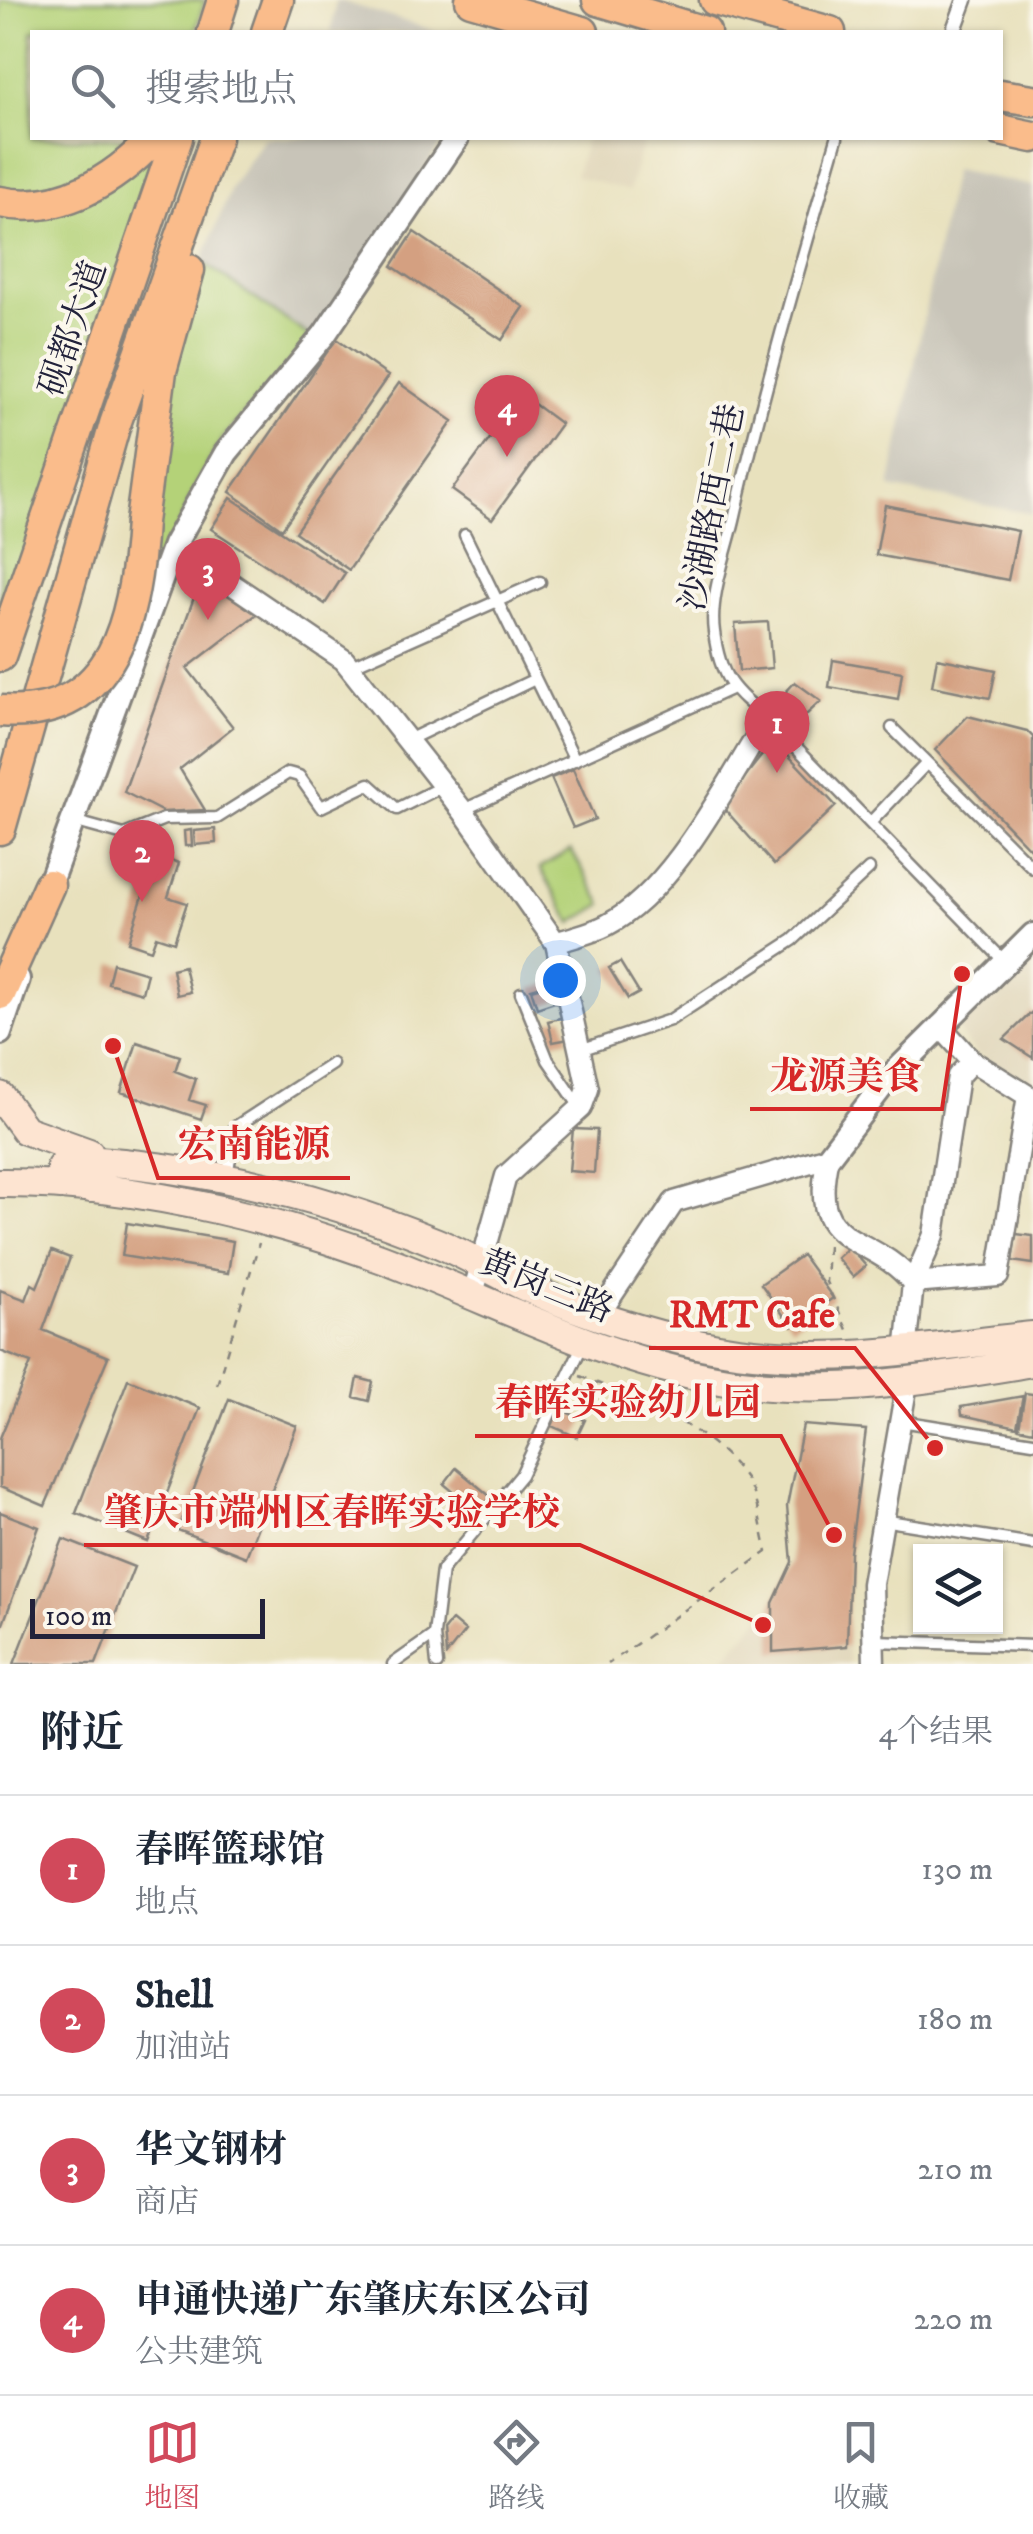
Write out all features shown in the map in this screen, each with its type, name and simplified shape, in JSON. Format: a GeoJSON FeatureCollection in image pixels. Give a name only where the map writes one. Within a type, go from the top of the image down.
{"type":"FeatureCollection","features":[{"type":"Feature","properties":{"kind":"main road"},"geometry":{"type":"LineString","coordinates":[[253,30],[262,0]]}},
{"type":"Feature","properties":{"kind":"main road"},"geometry":{"type":"LineString","coordinates":[[268,30],[278,0]]}},
{"type":"Feature","properties":{"kind":"main road"},"geometry":{"type":"LineString","coordinates":[[471,0],[574,30]]}},
{"type":"Feature","properties":{"kind":"main road"},"geometry":{"type":"LineString","coordinates":[[598,0],[699,30]]}},
{"type":"Feature","properties":{"kind":"main road"},"geometry":{"type":"LineString","coordinates":[[715,0],[818,30]]}},
{"type":"Feature","properties":{"kind":"main road"},"geometry":{"type":"LineString","coordinates":[[1003,131],[1033,137]]}},
{"type":"Feature","properties":{"kind":"main road"},"geometry":{"type":"LineString","coordinates":[[0,202],[40,203],[70,198],[125,166],[152,140]]}},
{"type":"Feature","properties":{"kind":"main road","name":"砚都大道"},"geometry":{"type":"LineString","coordinates":[[0,656],[176,140]]}},
{"type":"Feature","properties":{"kind":"main road","name":"砚都大道"},"geometry":{"type":"LineString","coordinates":[[0,829],[115,424],[215,140]]}},
{"type":"Feature","properties":{"kind":"main road"},"geometry":{"type":"LineString","coordinates":[[0,710],[41,709],[84,688],[101,672],[130,620],[137,586],[148,447],[161,371],[183,288],[231,140]]}},
{"type":"Feature","properties":{"kind":"main road"},"geometry":{"type":"LineString","coordinates":[[0,994],[49,885]]}},
{"type":"Feature","properties":{"kind":"main road"},"geometry":{"type":"LineString","coordinates":[[0,1096],[25,1130],[37,1138],[119,1161]]}},
{"type":"Feature","properties":{"kind":"main road"},"geometry":{"type":"LineString","coordinates":[[102,1192],[64,1178],[60,1166],[68,1159],[119,1161]]}},
{"type":"Feature","properties":{"kind":"main road","name":"黄岗三路"},"geometry":{"type":"LineString","coordinates":[[119,1161],[227,1177],[334,1206],[437,1242],[598,1316],[703,1346],[786,1356],[860,1358],[1033,1336]]}},
{"type":"Feature","properties":{"kind":"main road","name":"黄岗三路"},"geometry":{"type":"LineString","coordinates":[[0,1183],[158,1196],[266,1221],[424,1275],[583,1344],[739,1383],[828,1388],[907,1382],[1033,1362]]}},
{"type":"Feature","properties":{"kind":"street"},"geometry":{"type":"LineString","coordinates":[[955,27],[965,0]]}},
{"type":"Feature","properties":{"kind":"street"},"geometry":{"type":"LineString","coordinates":[[0,1034],[49,885],[174,546],[226,453],[324,335],[456,140]]}},
{"type":"Feature","properties":{"kind":"street"},"geometry":{"type":"LineString","coordinates":[[174,546],[349,666],[462,811],[556,943],[588,1089],[581,1108],[506,1176],[472,1297]]}},
{"type":"Feature","properties":{"kind":"street"},"geometry":{"type":"LineString","coordinates":[[556,943],[608,925],[642,899],[672,865],[768,718]]}},
{"type":"Feature","properties":{"kind":"street"},"geometry":{"type":"LineString","coordinates":[[912,1283],[896,1262],[838,1234],[824,1199],[828,1157],[886,1080],[1033,935]]}},
{"type":"Feature","properties":{"kind":"street"},"geometry":{"type":"LineString","coordinates":[[912,1283],[998,1276],[1030,1097],[972,1061],[940,1026]]}},
{"type":"Feature","properties":{"kind":"street"},"geometry":{"type":"LineString","coordinates":[[906,1353],[912,1283],[934,1235],[958,1076],[972,1061]]}},
{"type":"Feature","properties":{"kind":"street"},"geometry":{"type":"LineString","coordinates":[[598,1316],[674,1202],[828,1157]]}},
{"type":"Feature","properties":{"kind":"street"},"geometry":{"type":"LineString","coordinates":[[874,1664],[872,1584],[907,1382]]}},
{"type":"Feature","properties":{"kind":"lane","name":"沙湖路西二巷"},"geometry":{"type":"LineString","coordinates":[[731,690],[718,658],[713,627],[720,586],[763,392],[836,140]]}},
{"type":"Feature","properties":{"kind":"lane"},"geometry":{"type":"LineString","coordinates":[[465,535],[575,760]]}},
{"type":"Feature","properties":{"kind":"lane"},"geometry":{"type":"LineString","coordinates":[[349,666],[540,582]]}},
{"type":"Feature","properties":{"kind":"lane"},"geometry":{"type":"LineString","coordinates":[[407,740],[535,679]]}},
{"type":"Feature","properties":{"kind":"lane"},"geometry":{"type":"LineString","coordinates":[[462,811],[731,690],[768,718],[1005,962]]}},
{"type":"Feature","properties":{"kind":"lane"},"geometry":{"type":"LineString","coordinates":[[892,728],[1033,868]]}},
{"type":"Feature","properties":{"kind":"lane"},"geometry":{"type":"LineString","coordinates":[[870,823],[927,763]]}},
{"type":"Feature","properties":{"kind":"lane"},"geometry":{"type":"LineString","coordinates":[[72,821],[124,834],[164,820],[217,818],[288,773],[299,776],[321,806],[369,784],[397,810],[443,786]]}},
{"type":"Feature","properties":{"kind":"lane"},"geometry":{"type":"LineString","coordinates":[[580,1050],[670,1020],[793,940],[869,869]]}},
{"type":"Feature","properties":{"kind":"lane"},"geometry":{"type":"LineString","coordinates":[[521,993],[548,1060],[581,1108]]}},
{"type":"Feature","properties":{"kind":"lane"},"geometry":{"type":"LineString","coordinates":[[227,1177],[235,1127],[332,1064]]}},
{"type":"Feature","properties":{"kind":"lane"},"geometry":{"type":"LineString","coordinates":[[436,1664],[434,1635],[442,1570],[522,1475],[583,1344]]}},
{"type":"Feature","properties":{"kind":"lane"},"geometry":{"type":"LineString","coordinates":[[900,1421],[1033,1442]]}},
{"type":"Feature","properties":{"kind":"lane"},"geometry":{"type":"LineString","coordinates":[[881,1520],[1033,1544]]}},
{"type":"Feature","properties":{"kind":"lane"},"geometry":{"type":"LineString","coordinates":[[393,1664],[434,1635]]}},
{"type":"Feature","properties":{"kind":"lane"},"geometry":{"type":"LineString","coordinates":[[873,1641],[1033,1646]]}},
{"type":"Feature","properties":{"kind":"path"},"geometry":{"type":"LineString","coordinates":[[217,1385],[266,1221]]}},
{"type":"Feature","properties":{"kind":"path"},"geometry":{"type":"LineString","coordinates":[[838,1234],[824,1250],[826,1282],[860,1358]]}},
{"type":"Feature","properties":{"kind":"path"},"geometry":{"type":"LineString","coordinates":[[570,1372],[653,1405],[719,1451],[747,1480],[767,1552],[608,1664]]}},
{"type":"Feature","properties":{"kind":"shaded area"},"geometry":{"type":"Polygon","coordinates":[[[338,0],[432,30],[331,30],[338,0]]]}},
{"type":"Feature","properties":{"kind":"shaded area"},"geometry":{"type":"Polygon","coordinates":[[[263,140],[444,140],[311,337],[202,262],[232,186],[263,140]]]}},
{"type":"Feature","properties":{"kind":"shaded area"},"geometry":{"type":"Polygon","coordinates":[[[585,140],[643,140],[629,191],[575,176],[585,140]]]}},
{"type":"Feature","properties":{"kind":"shaded area"},"geometry":{"type":"Polygon","coordinates":[[[953,170],[1033,186],[1033,514],[890,488],[953,170]]]}},
{"type":"Feature","properties":{"kind":"shaded area"},"geometry":{"type":"Polygon","coordinates":[[[1033,951],[1033,1090],[975,1053],[955,1027],[1033,951]]]}},
{"type":"Feature","properties":{"kind":"shaded area"},"geometry":{"type":"Polygon","coordinates":[[[773,1603],[773,1652],[847,1646],[849,1664],[719,1664],[773,1603]]]}},
{"type":"Feature","properties":{"kind":"green space"},"geometry":{"type":"Polygon","coordinates":[[[0,0],[205,0],[196,30],[30,30],[30,140],[165,140],[0,646],[0,0]]]}},
{"type":"Feature","properties":{"kind":"green space"},"geometry":{"type":"Polygon","coordinates":[[[202,262],[311,337],[222,439],[198,481],[139,617],[175,353],[202,262]]]}},
{"type":"Feature","properties":{"kind":"green space"},"geometry":{"type":"Polygon","coordinates":[[[571,850],[603,904],[572,923],[540,868],[571,850]]]}},
{"type":"Feature","properties":{"kind":"building"},"geometry":{"type":"Polygon","coordinates":[[[414,232],[524,307],[502,340],[392,266],[414,232]]]}},
{"type":"Feature","properties":{"kind":"building"},"geometry":{"type":"Polygon","coordinates":[[[336,339],[388,376],[282,529],[230,492],[336,339]]]}},
{"type":"Feature","properties":{"kind":"building"},"geometry":{"type":"Polygon","coordinates":[[[399,383],[453,421],[349,570],[295,532],[399,383]]]}},
{"type":"Feature","properties":{"kind":"building"},"geometry":{"type":"Polygon","coordinates":[[[522,395],[561,424],[492,519],[452,490],[522,395]]]}},
{"type":"Feature","properties":{"kind":"building"},"geometry":{"type":"Polygon","coordinates":[[[231,498],[345,573],[325,604],[211,529],[231,498]]]}},
{"type":"Feature","properties":{"kind":"building"},"geometry":{"type":"Polygon","coordinates":[[[885,505],[1018,531],[1008,580],[876,555],[885,505]]]}},
{"type":"Feature","properties":{"kind":"building"},"geometry":{"type":"Polygon","coordinates":[[[201,578],[257,614],[187,668],[233,727],[180,769],[205,810],[163,812],[124,792],[201,578]]]}},
{"type":"Feature","properties":{"kind":"building"},"geometry":{"type":"Polygon","coordinates":[[[768,622],[772,668],[739,671],[735,624],[768,622]]]}},
{"type":"Feature","properties":{"kind":"building"},"geometry":{"type":"Polygon","coordinates":[[[937,658],[996,670],[990,698],[932,686],[937,658]]]}},
{"type":"Feature","properties":{"kind":"building"},"geometry":{"type":"Polygon","coordinates":[[[833,660],[902,672],[898,699],[829,687],[833,660]]]}},
{"type":"Feature","properties":{"kind":"building"},"geometry":{"type":"Polygon","coordinates":[[[795,682],[821,701],[794,726],[774,705],[795,682]]]}},
{"type":"Feature","properties":{"kind":"building"},"geometry":{"type":"Polygon","coordinates":[[[968,716],[1027,731],[1033,737],[1033,852],[935,750],[968,716]]]}},
{"type":"Feature","properties":{"kind":"building"},"geometry":{"type":"Polygon","coordinates":[[[774,740],[836,806],[774,865],[722,806],[774,740]]]}},
{"type":"Feature","properties":{"kind":"building"},"geometry":{"type":"Polygon","coordinates":[[[573,769],[595,819],[573,828],[551,778],[573,769]]]}},
{"type":"Feature","properties":{"kind":"building"},"geometry":{"type":"Polygon","coordinates":[[[215,829],[216,843],[195,845],[194,831],[215,829]]]}},
{"type":"Feature","properties":{"kind":"building"},"geometry":{"type":"Polygon","coordinates":[[[191,830],[192,846],[185,846],[184,831],[191,830]]]}},
{"type":"Feature","properties":{"kind":"building"},"geometry":{"type":"Polygon","coordinates":[[[156,855],[179,863],[168,897],[187,903],[174,942],[156,936],[151,950],[128,942],[156,855]]]}},
{"type":"Feature","properties":{"kind":"building"},"geometry":{"type":"Polygon","coordinates":[[[620,962],[639,993],[628,999],[609,968],[620,962]]]}},
{"type":"Feature","properties":{"kind":"building"},"geometry":{"type":"Polygon","coordinates":[[[113,963],[147,973],[142,993],[108,983],[113,963]]]}},
{"type":"Feature","properties":{"kind":"building"},"geometry":{"type":"Polygon","coordinates":[[[184,966],[190,992],[177,995],[172,969],[184,966]]]}},
{"type":"Feature","properties":{"kind":"building"},"geometry":{"type":"Polygon","coordinates":[[[552,983],[558,1001],[537,1008],[531,989],[552,983]]]}},
{"type":"Feature","properties":{"kind":"building"},"geometry":{"type":"Polygon","coordinates":[[[1033,1011],[1033,1058],[1004,1039],[1033,1011]]]}},
{"type":"Feature","properties":{"kind":"building"},"geometry":{"type":"Polygon","coordinates":[[[564,1017],[569,1039],[553,1042],[548,1021],[564,1017]]]}},
{"type":"Feature","properties":{"kind":"building"},"geometry":{"type":"Polygon","coordinates":[[[137,1042],[180,1056],[175,1071],[196,1079],[189,1100],[206,1105],[201,1119],[121,1092],[137,1042]]]}},
{"type":"Feature","properties":{"kind":"building"},"geometry":{"type":"Polygon","coordinates":[[[573,1129],[597,1130],[594,1173],[569,1171],[573,1129]]]}},
{"type":"Feature","properties":{"kind":"building"},"geometry":{"type":"Polygon","coordinates":[[[127,1223],[233,1241],[228,1273],[122,1256],[127,1223]]]}},
{"type":"Feature","properties":{"kind":"building"},"geometry":{"type":"Polygon","coordinates":[[[1016,1234],[1033,1236],[1033,1264],[1012,1261],[1016,1234]]]}},
{"type":"Feature","properties":{"kind":"building"},"geometry":{"type":"Polygon","coordinates":[[[849,1247],[866,1266],[853,1277],[837,1258],[849,1247]]]}},
{"type":"Feature","properties":{"kind":"building"},"geometry":{"type":"Polygon","coordinates":[[[52,1251],[70,1258],[43,1330],[108,1357],[45,1506],[0,1487],[0,1438],[31,1363],[0,1351],[0,1290],[26,1300],[32,1284],[37,1287],[52,1251]]]}},
{"type":"Feature","properties":{"kind":"building"},"geometry":{"type":"Polygon","coordinates":[[[802,1255],[833,1298],[792,1327],[761,1284],[802,1255]]]}},
{"type":"Feature","properties":{"kind":"building"},"geometry":{"type":"Polygon","coordinates":[[[358,1378],[373,1382],[369,1401],[354,1397],[358,1378]]]}},
{"type":"Feature","properties":{"kind":"building"},"geometry":{"type":"Polygon","coordinates":[[[128,1379],[200,1408],[148,1542],[76,1513],[128,1379]]]}},
{"type":"Feature","properties":{"kind":"building"},"geometry":{"type":"Polygon","coordinates":[[[1025,1393],[1033,1394],[1033,1431],[1019,1428],[1025,1393]]]}},
{"type":"Feature","properties":{"kind":"building"},"geometry":{"type":"Polygon","coordinates":[[[1023,1396],[1017,1427],[962,1415],[961,1407],[1023,1396]]]}},
{"type":"Feature","properties":{"kind":"building"},"geometry":{"type":"Polygon","coordinates":[[[229,1399],[297,1426],[246,1557],[178,1530],[229,1399]]]}},
{"type":"Feature","properties":{"kind":"building"},"geometry":{"type":"Polygon","coordinates":[[[663,1403],[679,1415],[676,1419],[660,1407],[663,1403]]]}},
{"type":"Feature","properties":{"kind":"building"},"geometry":{"type":"Polygon","coordinates":[[[559,1409],[585,1420],[577,1437],[552,1426],[559,1409]]]}},
{"type":"Feature","properties":{"kind":"building"},"geometry":{"type":"Polygon","coordinates":[[[803,1425],[866,1430],[850,1553],[847,1646],[773,1652],[773,1603],[792,1562],[787,1506],[803,1425]]]}},
{"type":"Feature","properties":{"kind":"building"},"geometry":{"type":"Polygon","coordinates":[[[456,1468],[491,1497],[478,1512],[444,1484],[456,1468]]]}},
{"type":"Feature","properties":{"kind":"building"},"geometry":{"type":"Polygon","coordinates":[[[0,1512],[39,1527],[0,1632],[0,1512]]]}},
{"type":"Feature","properties":{"kind":"building"},"geometry":{"type":"Polygon","coordinates":[[[63,1539],[134,1567],[96,1664],[14,1664],[63,1539]]]}},
{"type":"Feature","properties":{"kind":"building"},"geometry":{"type":"Polygon","coordinates":[[[452,1620],[465,1631],[446,1655],[444,1630],[452,1620]]]}},
{"type":"Feature","properties":{"kind":"place","name":"申通快递广东肇庆东区公司"},"geometry":{"type":"Point","coordinates":[507,457]}},
{"type":"Feature","properties":{"kind":"place","name":"华文钢材"},"geometry":{"type":"Point","coordinates":[208,620]}},
{"type":"Feature","properties":{"kind":"place","name":"春晖篮球馆"},"geometry":{"type":"Point","coordinates":[777,773]}},
{"type":"Feature","properties":{"kind":"place","name":"Shell"},"geometry":{"type":"Point","coordinates":[142,902]}},
{"type":"Feature","properties":{"kind":"place","name":"龙源美食"},"geometry":{"type":"Point","coordinates":[962,974]}},
{"type":"Feature","properties":{"kind":"place","name":"宏南能源"},"geometry":{"type":"Point","coordinates":[113,1046]}},
{"type":"Feature","properties":{"kind":"place","name":"RMT Cafe"},"geometry":{"type":"Point","coordinates":[935,1448]}},
{"type":"Feature","properties":{"kind":"place","name":"春晖实验幼儿园"},"geometry":{"type":"Point","coordinates":[834,1535]}},
{"type":"Feature","properties":{"kind":"place","name":"肇庆市端州区春晖实验学校"},"geometry":{"type":"Point","coordinates":[763,1625]}}]}
